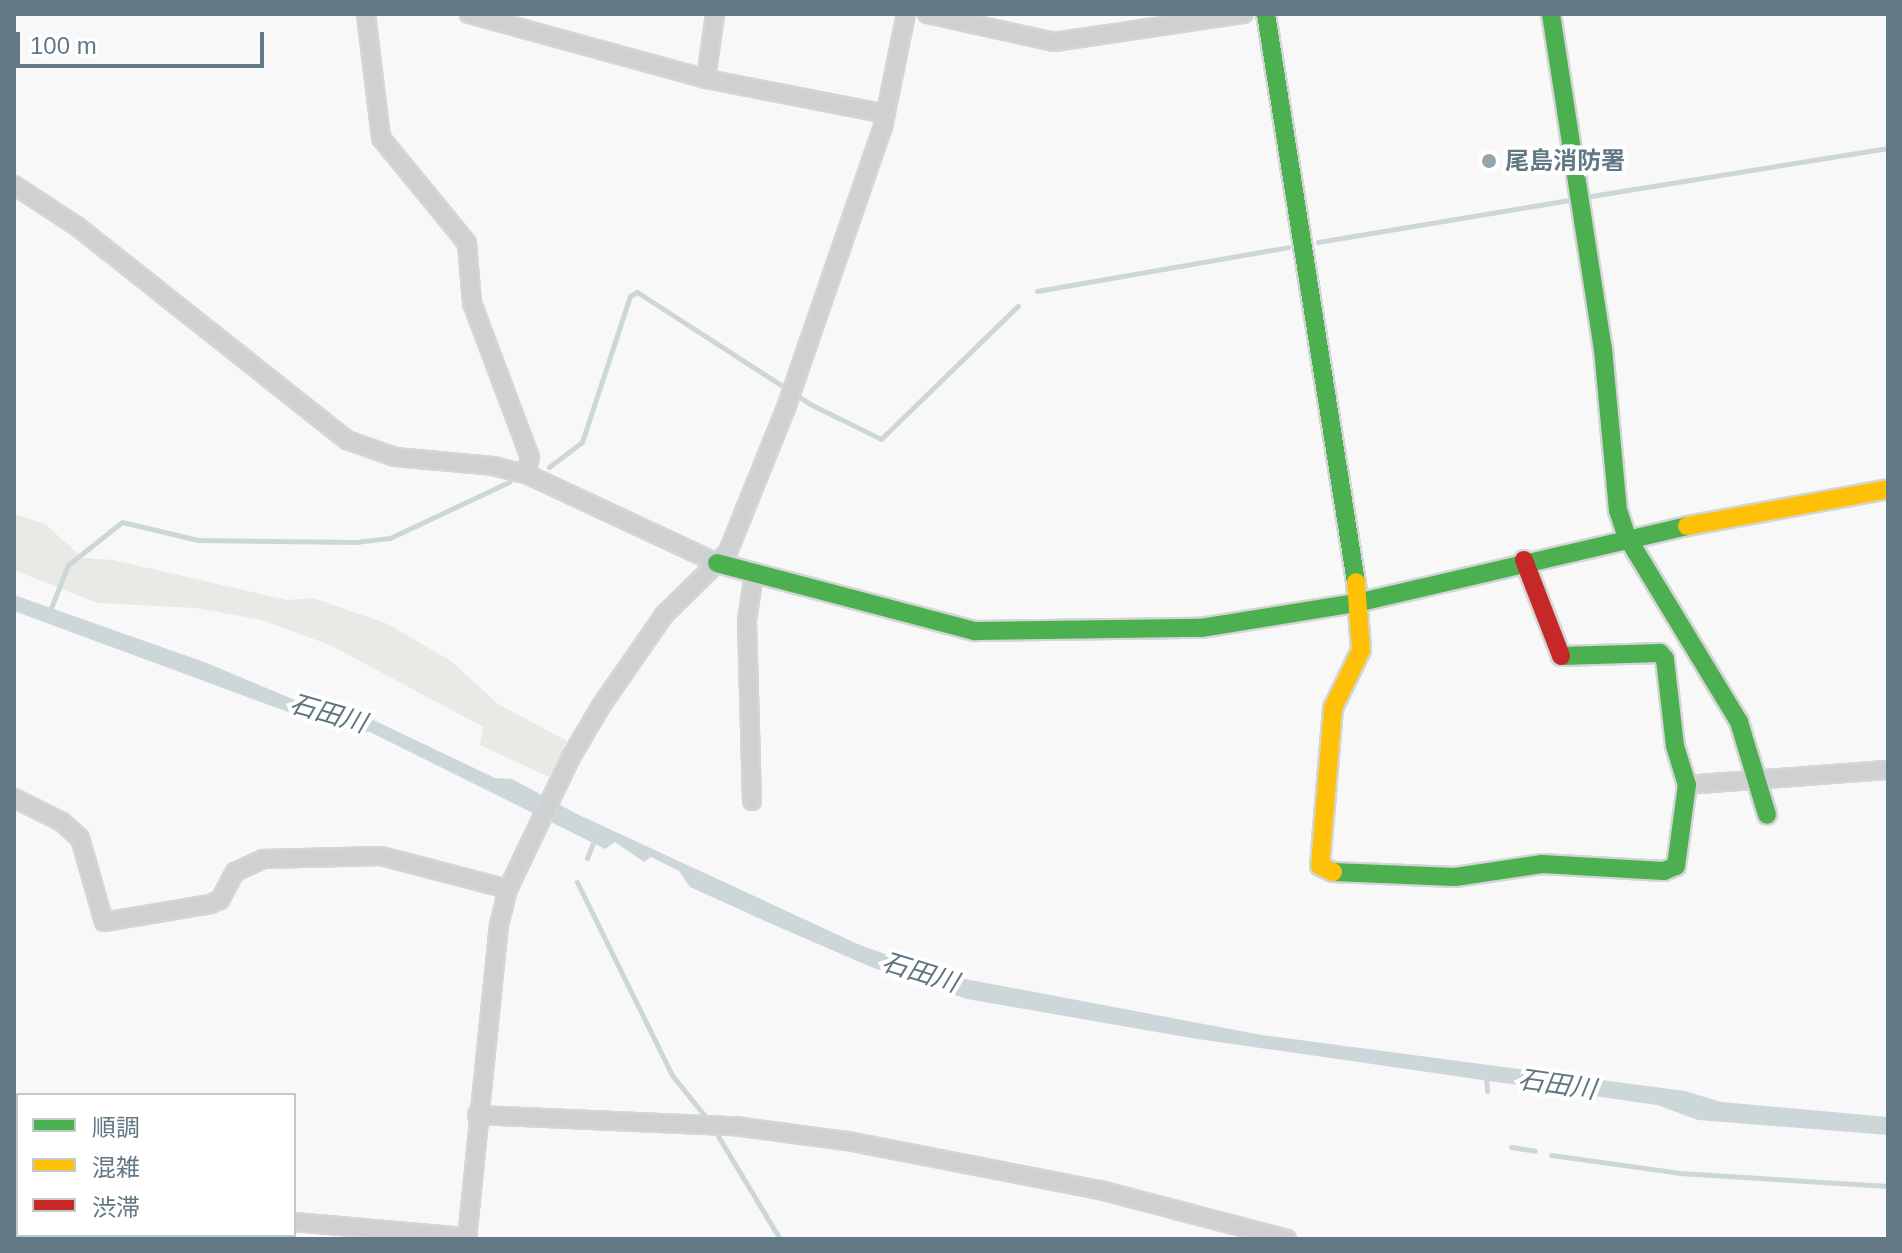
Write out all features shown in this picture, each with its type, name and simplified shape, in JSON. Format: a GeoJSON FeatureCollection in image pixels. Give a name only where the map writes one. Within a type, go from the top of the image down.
{"type":"FeatureCollection","features":[{"type":"Feature","properties":{"kind":"street"},"geometry":{"type":"LineString","coordinates":[[366,14],[381,138],[467,243],[472,303],[530,457],[526,474]]}},
{"type":"Feature","properties":{"kind":"street"},"geometry":{"type":"LineString","coordinates":[[469,14],[706,79],[886,114]]}},
{"type":"Feature","properties":{"kind":"street"},"geometry":{"type":"LineString","coordinates":[[706,79],[715,14]]}},
{"type":"Feature","properties":{"kind":"street"},"geometry":{"type":"LineString","coordinates":[[296,1222],[467,1238],[477,1115],[499,925],[508,889],[528,841],[582,736],[664,615],[728,552],[792,392],[886,114],[906,14]]}},
{"type":"Feature","properties":{"kind":"street"},"geometry":{"type":"LineString","coordinates":[[927,14],[1054,42],[1244,14]]}},
{"type":"Feature","properties":{"kind":"street"},"geometry":{"type":"LineString","coordinates":[[1266,14],[1361,602],[1361,650],[1338,693],[1331,720],[1320,866],[1324,872],[1455,877],[1542,864],[1664,871],[1676,866],[1687,785],[1675,746],[1665,659],[1660,653],[1558,656],[1524,560]]}},
{"type":"Feature","properties":{"kind":"street"},"geometry":{"type":"LineString","coordinates":[[1551,14],[1603,349],[1614,493],[1627,537],[1715,674],[1759,780],[1767,815]]}},
{"type":"Feature","properties":{"kind":"street"},"geometry":{"type":"LineString","coordinates":[[14,185],[78,227],[347,440],[395,457],[526,474],[717,563],[930,622],[1009,633],[1201,628],[1361,602],[1627,537],[1888,489]]}},
{"type":"Feature","properties":{"kind":"street"},"geometry":{"type":"LineString","coordinates":[[752,801],[747,620],[754,574]]}},
{"type":"Feature","properties":{"kind":"street"},"geometry":{"type":"LineString","coordinates":[[1687,785],[1888,770]]}},
{"type":"Feature","properties":{"kind":"street"},"geometry":{"type":"LineString","coordinates":[[14,798],[62,822],[80,838],[104,922],[210,904],[225,892],[235,872],[263,859],[381,856],[508,889]]}},
{"type":"Feature","properties":{"kind":"street"},"geometry":{"type":"LineString","coordinates":[[477,1115],[734,1126],[847,1141],[1104,1191],[1287,1239]]}},
{"type":"Feature","properties":{"kind":"shaded area"},"geometry":{"type":"Polygon","coordinates":[[[14,514],[45,524],[83,558],[113,560],[287,600],[313,598],[388,624],[451,661],[498,704],[567,741],[549,777],[480,745],[483,727],[330,645],[262,620],[196,608],[97,603],[14,570],[14,514]]]}},
{"type":"Feature","properties":{"kind":"water","name":"石田川"},"geometry":{"type":"Polygon","coordinates":[[[14,595],[207,663],[330,715],[367,717],[495,778],[512,779],[579,815],[860,945],[944,975],[1262,1035],[1685,1091],[1721,1102],[1888,1117],[1888,1135],[1698,1120],[1657,1105],[1191,1038],[967,999],[871,967],[765,921],[690,887],[679,871],[651,857],[644,862],[615,842],[605,849],[370,732],[334,729],[14,611],[14,595]]]}},
{"type":"Feature","properties":{"kind":"waterway"},"geometry":{"type":"LineString","coordinates":[[1585,197],[1888,148]]}},
{"type":"Feature","properties":{"kind":"waterway"},"geometry":{"type":"LineString","coordinates":[[1318,242],[1575,199]]}},
{"type":"Feature","properties":{"kind":"waterway"},"geometry":{"type":"LineString","coordinates":[[1037,291],[1288,247]]}},
{"type":"Feature","properties":{"kind":"waterway"},"geometry":{"type":"LineString","coordinates":[[549,467],[582,442],[630,296],[637,292],[810,404],[881,439],[1018,306]]}},
{"type":"Feature","properties":{"kind":"waterway"},"geometry":{"type":"LineString","coordinates":[[49,613],[68,565],[122,522],[198,540],[356,542],[390,538],[509,482]]}},
{"type":"Feature","properties":{"kind":"waterway"},"geometry":{"type":"LineString","coordinates":[[587,858],[594,841]]}},
{"type":"Feature","properties":{"kind":"waterway"},"geometry":{"type":"LineString","coordinates":[[577,882],[672,1075],[704,1115]]}},
{"type":"Feature","properties":{"kind":"waterway"},"geometry":{"type":"LineString","coordinates":[[1486,1076],[1487,1091]]}},
{"type":"Feature","properties":{"kind":"waterway"},"geometry":{"type":"LineString","coordinates":[[718,1136],[780,1239]]}},
{"type":"Feature","properties":{"kind":"waterway"},"geometry":{"type":"LineString","coordinates":[[1511,1147],[1535,1151]]}},
{"type":"Feature","properties":{"kind":"waterway"},"geometry":{"type":"LineString","coordinates":[[1551,1155],[1680,1173],[1888,1186]]}},
{"type":"Feature","properties":{"kind":"traffic: fast"},"geometry":{"type":"LineString","coordinates":[[1266,14],[1356,582]]}},
{"type":"Feature","properties":{"kind":"traffic: fast"},"geometry":{"type":"LineString","coordinates":[[1551,14],[1603,349],[1618,510],[1627,537],[1739,722],[1767,815]]}},
{"type":"Feature","properties":{"kind":"traffic: fast"},"geometry":{"type":"LineString","coordinates":[[717,563],[975,631],[1201,628],[1361,602],[1687,526]]}},
{"type":"Feature","properties":{"kind":"traffic: fast"},"geometry":{"type":"LineString","coordinates":[[1333,872],[1455,877],[1542,864],[1664,871],[1676,866],[1687,785],[1675,746],[1665,659],[1660,653],[1561,656]]}},
{"type":"Feature","properties":{"kind":"traffic: slow"},"geometry":{"type":"LineString","coordinates":[[1687,526],[1888,489]]}},
{"type":"Feature","properties":{"kind":"traffic: slow"},"geometry":{"type":"LineString","coordinates":[[1333,872],[1320,866],[1333,708],[1361,650],[1356,582]]}},
{"type":"Feature","properties":{"kind":"traffic: jam"},"geometry":{"type":"LineString","coordinates":[[1524,560],[1561,656]]}},
{"type":"Feature","properties":{"kind":"place","name":"尾島消防署"},"geometry":{"type":"Point","coordinates":[1489,161]}}]}
